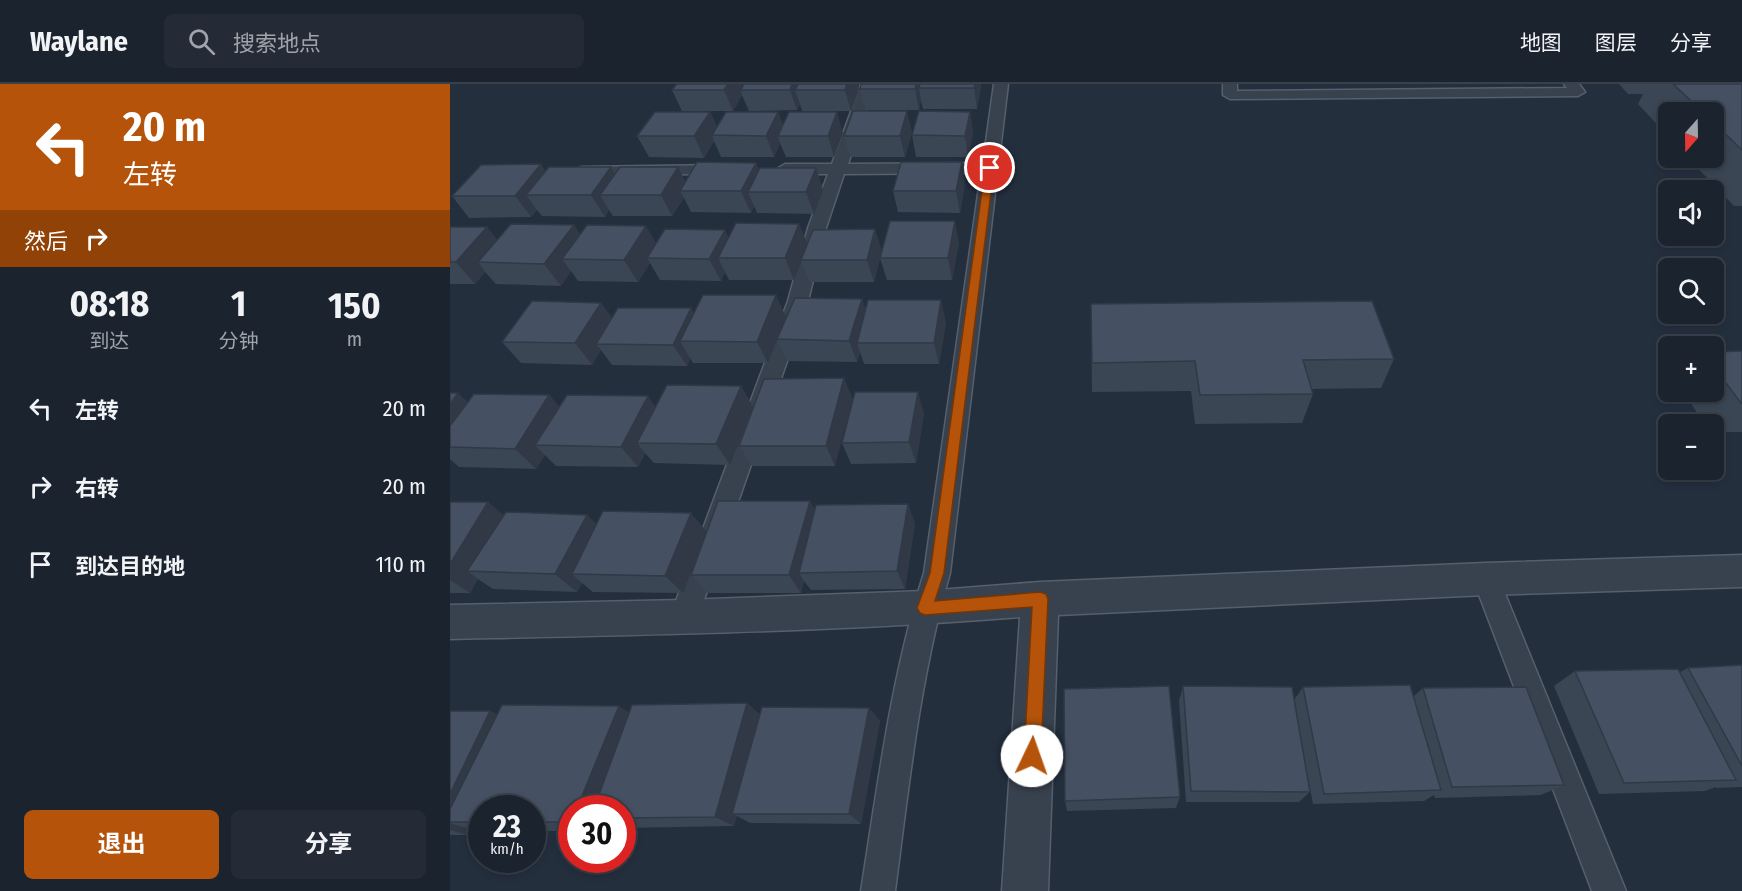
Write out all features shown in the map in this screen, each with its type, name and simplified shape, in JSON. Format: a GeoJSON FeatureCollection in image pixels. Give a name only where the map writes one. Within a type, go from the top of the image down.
{"type":"FeatureCollection","features":[{"type":"Feature","properties":{"kind":"street"},"geometry":{"type":"LineString","coordinates":[[450,622],[684,617],[925,608],[1040,599],[1486,579],[1742,571]]}},
{"type":"Feature","properties":{"kind":"street"},"geometry":{"type":"LineString","coordinates":[[1025,891],[1040,599]]}},
{"type":"Feature","properties":{"kind":"lane"},"geometry":{"type":"LineString","coordinates":[[684,617],[798,301],[817,228],[868,84]]}},
{"type":"Feature","properties":{"kind":"lane"},"geometry":{"type":"LineString","coordinates":[[878,891],[908,690],[925,608],[937,573],[1001,84]]}},
{"type":"Feature","properties":{"kind":"lane"},"geometry":{"type":"LineString","coordinates":[[1230,84],[1230,95],[1399,89],[1578,92],[1571,84]]}},
{"type":"Feature","properties":{"kind":"lane"},"geometry":{"type":"LineString","coordinates":[[768,170],[990,168]]}},
{"type":"Feature","properties":{"kind":"lane"},"geometry":{"type":"LineString","coordinates":[[567,172],[744,170]]}},
{"type":"Feature","properties":{"kind":"lane"},"geometry":{"type":"LineString","coordinates":[[1486,579],[1609,891]]}},
{"type":"Feature","properties":{"kind":"building"},"geometry":{"type":"Polygon","coordinates":[[[677,84],[728,84],[724,90],[672,90],[677,84]]]}},
{"type":"Feature","properties":{"kind":"building"},"geometry":{"type":"Polygon","coordinates":[[[744,84],[792,84],[790,90],[741,90],[744,84]]]}},
{"type":"Feature","properties":{"kind":"building"},"geometry":{"type":"Polygon","coordinates":[[[798,84],[847,84],[845,90],[795,90],[798,84]]]}},
{"type":"Feature","properties":{"kind":"building"},"geometry":{"type":"Polygon","coordinates":[[[861,84],[916,84],[915,89],[860,89],[861,84]]]}},
{"type":"Feature","properties":{"kind":"building"},"geometry":{"type":"Polygon","coordinates":[[[920,84],[975,84],[974,88],[919,88],[920,84]]]}},
{"type":"Feature","properties":{"kind":"building"},"geometry":{"type":"Polygon","coordinates":[[[1673,84],[1742,84],[1742,150],[1724,133],[1724,102],[1692,102],[1673,84]]]}},
{"type":"Feature","properties":{"kind":"building"},"geometry":{"type":"Polygon","coordinates":[[[853,111],[907,111],[900,136],[844,136],[853,111]]]}},
{"type":"Feature","properties":{"kind":"building"},"geometry":{"type":"Polygon","coordinates":[[[919,111],[970,112],[965,136],[912,135],[919,111]]]}},
{"type":"Feature","properties":{"kind":"building"},"geometry":{"type":"Polygon","coordinates":[[[655,112],[710,112],[694,136],[637,136],[655,112]]]}},
{"type":"Feature","properties":{"kind":"building"},"geometry":{"type":"Polygon","coordinates":[[[726,112],[778,112],[766,136],[712,135],[726,112]]]}},
{"type":"Feature","properties":{"kind":"building"},"geometry":{"type":"Polygon","coordinates":[[[789,112],[837,112],[828,136],[778,136],[789,112]]]}},
{"type":"Feature","properties":{"kind":"building"},"geometry":{"type":"Polygon","coordinates":[[[697,162],[756,163],[741,191],[680,191],[697,162]]]}},
{"type":"Feature","properties":{"kind":"building"},"geometry":{"type":"Polygon","coordinates":[[[901,162],[962,162],[956,191],[893,191],[901,162]]]}},
{"type":"Feature","properties":{"kind":"building"},"geometry":{"type":"Polygon","coordinates":[[[541,164],[515,196],[452,196],[481,165],[541,164]]]}},
{"type":"Feature","properties":{"kind":"building"},"geometry":{"type":"Polygon","coordinates":[[[549,167],[611,167],[591,195],[526,195],[549,167]]]}},
{"type":"Feature","properties":{"kind":"building"},"geometry":{"type":"Polygon","coordinates":[[[620,167],[678,167],[661,195],[600,195],[620,167]]]}},
{"type":"Feature","properties":{"kind":"building"},"geometry":{"type":"Polygon","coordinates":[[[760,168],[816,168],[806,192],[748,192],[760,168]]]}},
{"type":"Feature","properties":{"kind":"building"},"geometry":{"type":"Polygon","coordinates":[[[890,221],[955,221],[948,258],[880,258],[890,221]]]}},
{"type":"Feature","properties":{"kind":"building"},"geometry":{"type":"Polygon","coordinates":[[[736,223],[799,224],[785,258],[718,258],[736,223]]]}},
{"type":"Feature","properties":{"kind":"building"},"geometry":{"type":"Polygon","coordinates":[[[511,224],[574,225],[544,264],[478,262],[511,224]]]}},
{"type":"Feature","properties":{"kind":"building"},"geometry":{"type":"Polygon","coordinates":[[[587,225],[646,226],[624,260],[562,259],[587,225]]]}},
{"type":"Feature","properties":{"kind":"building"},"geometry":{"type":"Polygon","coordinates":[[[450,227],[487,227],[456,262],[450,262],[450,227]]]}},
{"type":"Feature","properties":{"kind":"building"},"geometry":{"type":"Polygon","coordinates":[[[665,229],[725,230],[709,259],[647,258],[665,229]]]}},
{"type":"Feature","properties":{"kind":"building"},"geometry":{"type":"Polygon","coordinates":[[[875,229],[867,260],[801,260],[813,230],[875,229]]]}},
{"type":"Feature","properties":{"kind":"building"},"geometry":{"type":"Polygon","coordinates":[[[703,295],[776,295],[757,342],[680,341],[703,295]]]}},
{"type":"Feature","properties":{"kind":"building"},"geometry":{"type":"Polygon","coordinates":[[[795,298],[862,299],[849,341],[777,339],[795,298]]]}},
{"type":"Feature","properties":{"kind":"building"},"geometry":{"type":"Polygon","coordinates":[[[868,300],[941,300],[934,343],[857,343],[868,300]]]}},
{"type":"Feature","properties":{"kind":"building"},"geometry":{"type":"Polygon","coordinates":[[[532,301],[601,303],[575,343],[502,342],[532,301]]]}},
{"type":"Feature","properties":{"kind":"building"},"geometry":{"type":"Polygon","coordinates":[[[1372,301],[1394,359],[1303,360],[1313,394],[1200,395],[1195,361],[1092,363],[1091,304],[1372,301]]]}},
{"type":"Feature","properties":{"kind":"building"},"geometry":{"type":"Polygon","coordinates":[[[618,308],[691,308],[673,345],[596,344],[618,308]]]}},
{"type":"Feature","properties":{"kind":"building"},"geometry":{"type":"Polygon","coordinates":[[[1742,351],[1742,403],[1724,381],[1724,352],[1742,351]]]}},
{"type":"Feature","properties":{"kind":"building"},"geometry":{"type":"Polygon","coordinates":[[[844,378],[826,446],[739,446],[764,379],[844,378]]]}},
{"type":"Feature","properties":{"kind":"building"},"geometry":{"type":"Polygon","coordinates":[[[667,385],[741,386],[716,444],[637,443],[667,385]]]}},
{"type":"Feature","properties":{"kind":"building"},"geometry":{"type":"Polygon","coordinates":[[[855,392],[918,392],[909,442],[842,443],[855,392]]]}},
{"type":"Feature","properties":{"kind":"building"},"geometry":{"type":"Polygon","coordinates":[[[450,393],[458,393],[450,404],[450,393]]]}},
{"type":"Feature","properties":{"kind":"building"},"geometry":{"type":"Polygon","coordinates":[[[474,394],[549,395],[515,449],[450,447],[450,426],[474,394]]]}},
{"type":"Feature","properties":{"kind":"building"},"geometry":{"type":"Polygon","coordinates":[[[567,395],[648,396],[621,447],[535,445],[567,395]]]}},
{"type":"Feature","properties":{"kind":"building"},"geometry":{"type":"Polygon","coordinates":[[[718,501],[810,501],[789,575],[691,575],[718,501]]]}},
{"type":"Feature","properties":{"kind":"building"},"geometry":{"type":"Polygon","coordinates":[[[450,502],[488,502],[450,564],[450,502]]]}},
{"type":"Feature","properties":{"kind":"building"},"geometry":{"type":"Polygon","coordinates":[[[908,504],[897,571],[799,573],[816,505],[908,504]]]}},
{"type":"Feature","properties":{"kind":"building"},"geometry":{"type":"Polygon","coordinates":[[[603,511],[691,513],[665,576],[572,574],[603,511]]]}},
{"type":"Feature","properties":{"kind":"building"},"geometry":{"type":"Polygon","coordinates":[[[506,512],[587,515],[555,574],[467,571],[506,512]]]}},
{"type":"Feature","properties":{"kind":"building"},"geometry":{"type":"Polygon","coordinates":[[[1742,665],[1742,766],[1688,668],[1742,665]]]}},
{"type":"Feature","properties":{"kind":"building"},"geometry":{"type":"Polygon","coordinates":[[[1678,669],[1736,780],[1624,783],[1575,671],[1678,669]]]}},
{"type":"Feature","properties":{"kind":"building"},"geometry":{"type":"Polygon","coordinates":[[[1410,685],[1441,790],[1324,794],[1303,687],[1410,685]]]}},
{"type":"Feature","properties":{"kind":"building"},"geometry":{"type":"Polygon","coordinates":[[[1169,686],[1180,797],[1065,801],[1064,689],[1169,686]]]}},
{"type":"Feature","properties":{"kind":"building"},"geometry":{"type":"Polygon","coordinates":[[[1183,686],[1292,687],[1310,792],[1191,791],[1183,686]]]}},
{"type":"Feature","properties":{"kind":"building"},"geometry":{"type":"Polygon","coordinates":[[[1526,687],[1564,785],[1452,787],[1423,688],[1526,687]]]}},
{"type":"Feature","properties":{"kind":"building"},"geometry":{"type":"Polygon","coordinates":[[[747,703],[715,817],[636,818],[636,795],[599,795],[632,705],[747,703]]]}},
{"type":"Feature","properties":{"kind":"building"},"geometry":{"type":"Polygon","coordinates":[[[502,705],[619,706],[582,795],[558,795],[558,822],[546,822],[546,795],[468,795],[468,822],[450,822],[450,809],[502,705]]]}},
{"type":"Feature","properties":{"kind":"building"},"geometry":{"type":"Polygon","coordinates":[[[762,707],[869,708],[849,814],[732,814],[762,707]]]}},
{"type":"Feature","properties":{"kind":"building"},"geometry":{"type":"Polygon","coordinates":[[[450,711],[490,711],[450,794],[450,711]]]}},
{"type":"Feature","properties":{"kind":"route"},"geometry":{"type":"LineString","coordinates":[[990,168],[937,573],[925,608],[1040,599],[1032,756]]}}]}
